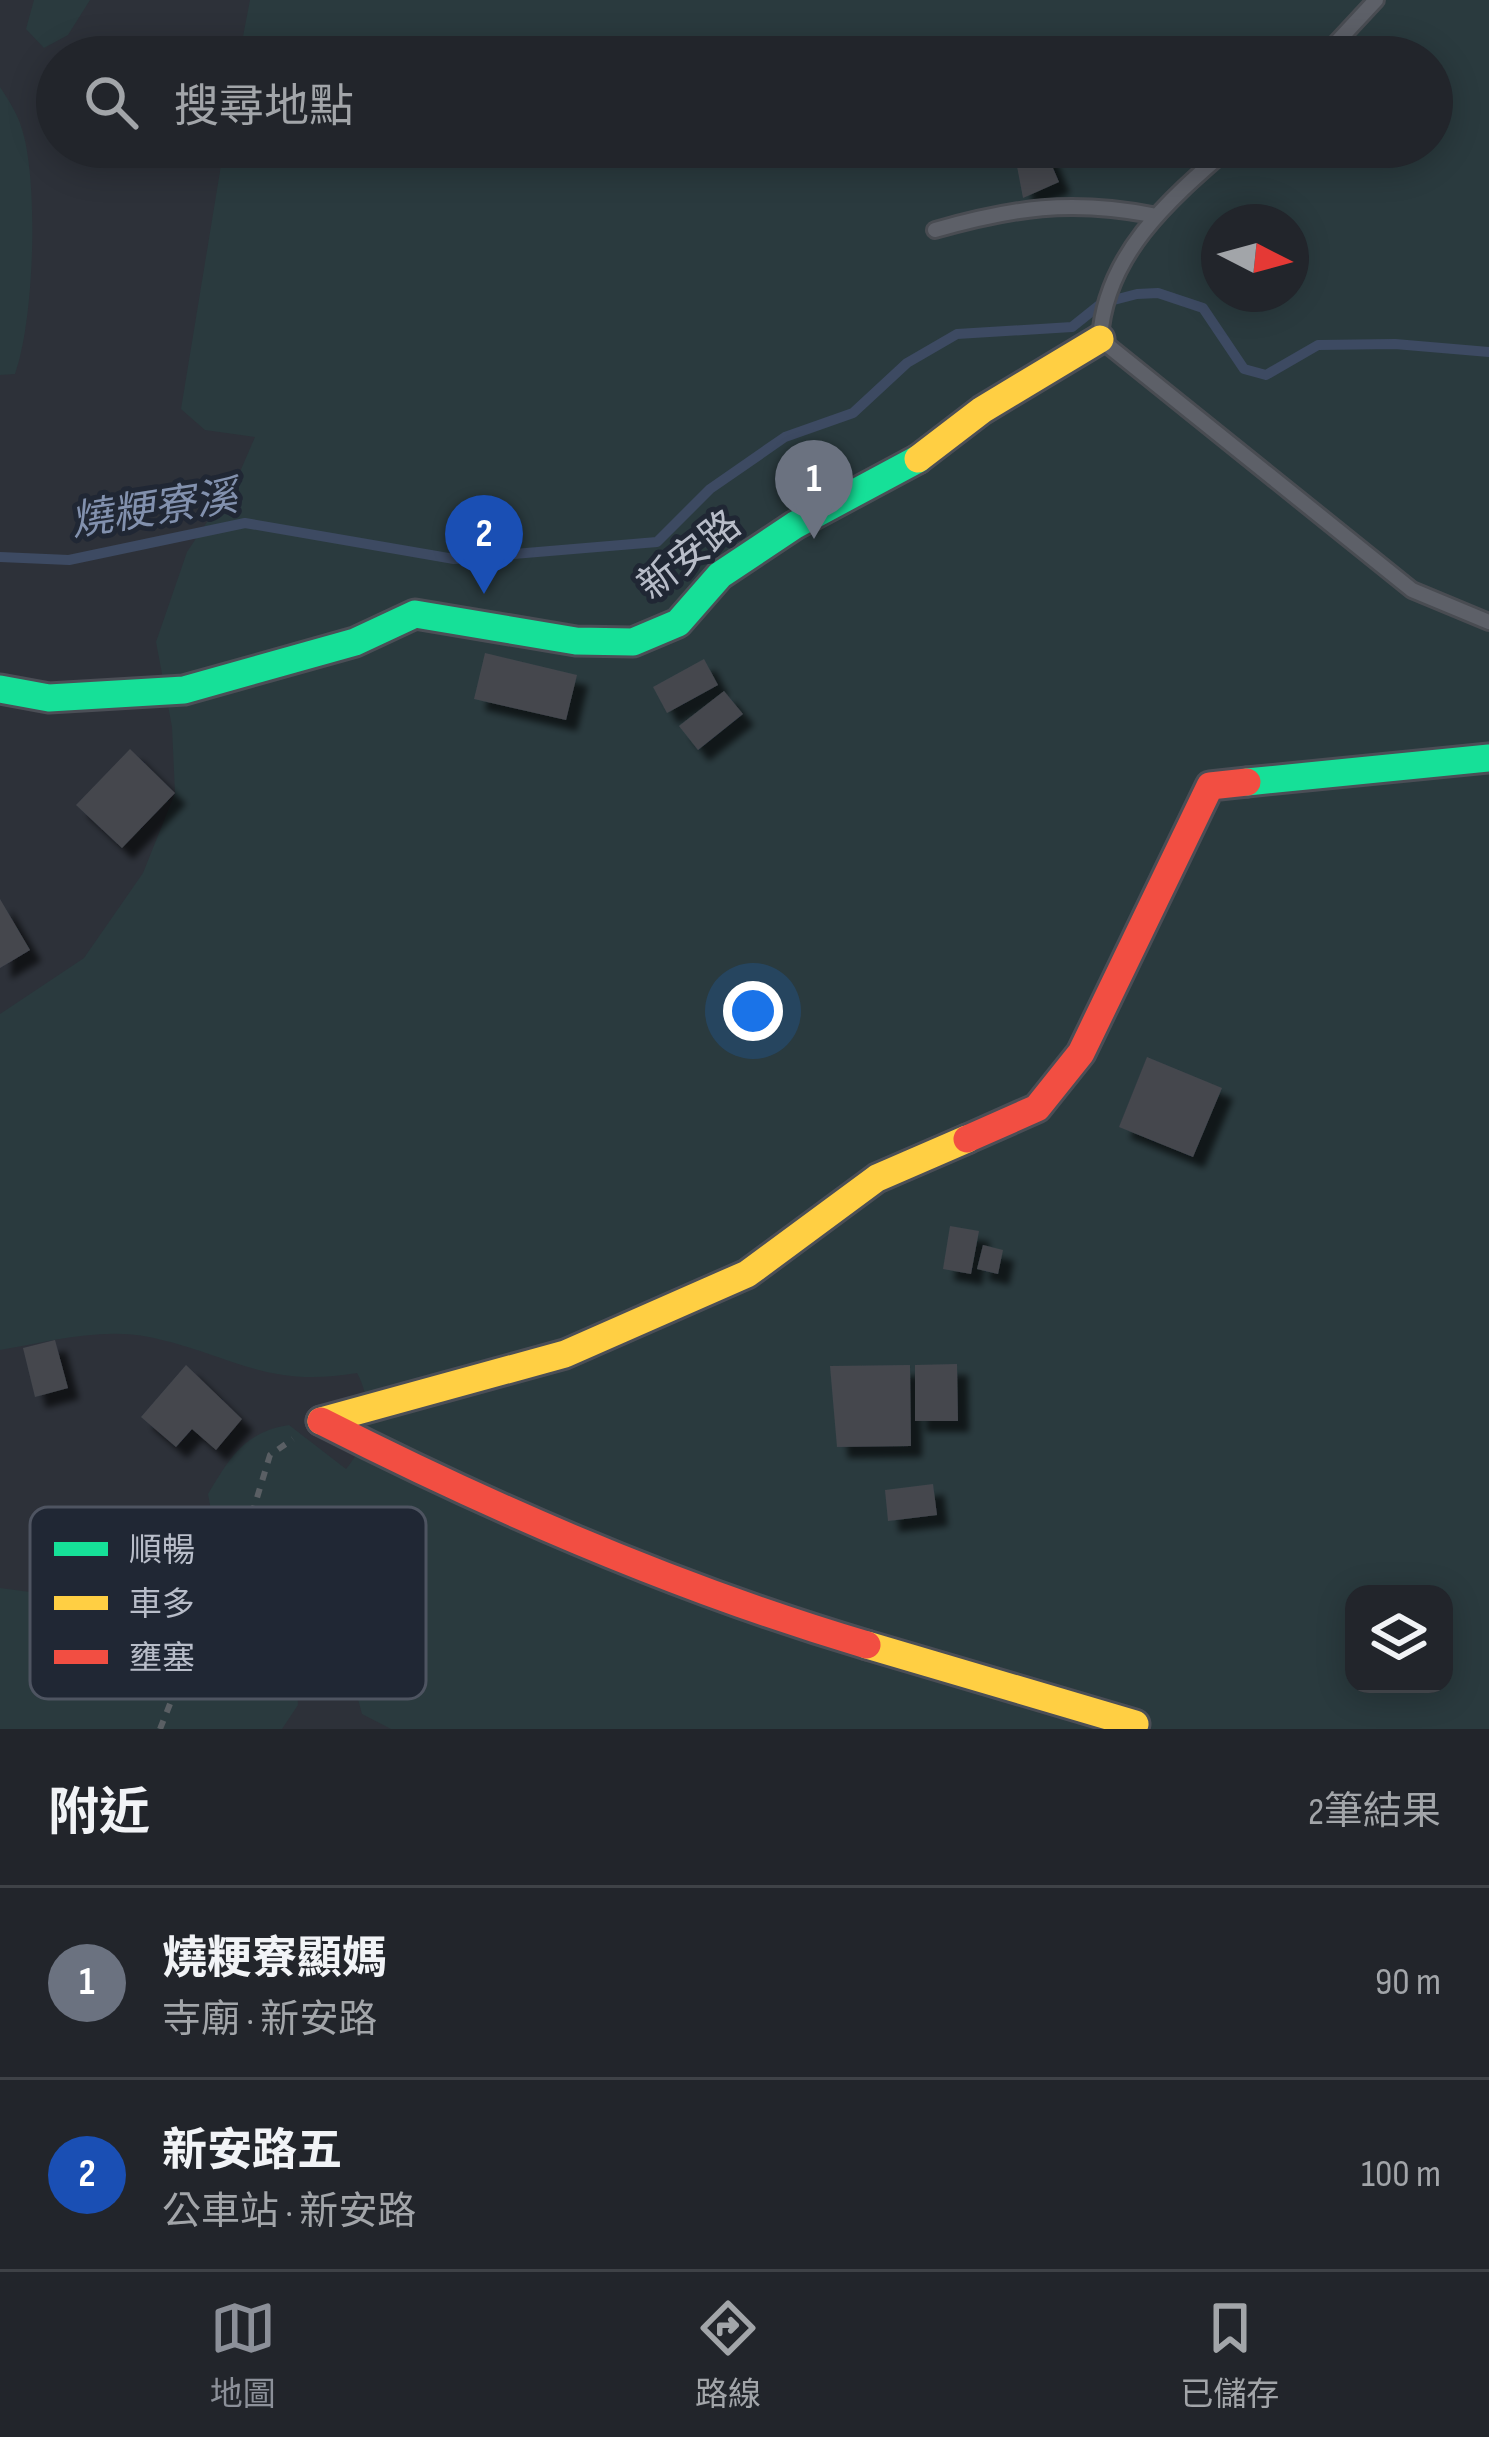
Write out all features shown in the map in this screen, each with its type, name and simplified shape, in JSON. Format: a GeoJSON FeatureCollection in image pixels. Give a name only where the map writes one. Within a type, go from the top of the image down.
{"type":"FeatureCollection","features":[{"type":"Feature","properties":{"kind":"street","name":"新安路"},"geometry":{"type":"LineString","coordinates":[[0,689],[49,698],[184,690],[355,642],[415,614],[576,641],[633,642],[678,623],[720,575],[795,525],[902,471],[982,410],[1100,339]]}},
{"type":"Feature","properties":{"kind":"street"},"geometry":{"type":"LineString","coordinates":[[321,1420],[565,1354],[747,1274],[877,1178],[1037,1108],[1082,1053],[1210,785],[1489,758]]}},
{"type":"Feature","properties":{"kind":"street"},"geometry":{"type":"LineString","coordinates":[[321,1420],[478,1501],[787,1621],[1136,1724]]}},
{"type":"Feature","properties":{"kind":"lane"},"geometry":{"type":"LineString","coordinates":[[1343,36],[1376,0]]}},
{"type":"Feature","properties":{"kind":"lane"},"geometry":{"type":"LineString","coordinates":[[1206,168],[1151,215],[1102,304],[1100,339],[1412,590],[1489,622]]}},
{"type":"Feature","properties":{"kind":"lane"},"geometry":{"type":"LineString","coordinates":[[934,230],[1015,207],[1114,208],[1151,215]]}},
{"type":"Feature","properties":{"kind":"path"},"geometry":{"type":"LineString","coordinates":[[254,1507],[270,1455],[321,1420]]}},
{"type":"Feature","properties":{"kind":"path"},"geometry":{"type":"LineString","coordinates":[[160,1729],[172,1699]]}},
{"type":"Feature","properties":{"kind":"shaded area"},"geometry":{"type":"Polygon","coordinates":[[[34,0],[90,0],[66,36],[36,40],[26,29],[34,0]]]}},
{"type":"Feature","properties":{"kind":"shaded area"},"geometry":{"type":"Polygon","coordinates":[[[250,0],[1489,0],[1489,1729],[391,1729],[362,1714],[358,1699],[426,1699],[426,1507],[210,1507],[208,1494],[249,1440],[289,1425],[346,1469],[366,1423],[366,1397],[357,1373],[297,1377],[272,1373],[131,1334],[74,1337],[0,1350],[0,1014],[84,958],[143,873],[175,793],[172,727],[156,642],[187,552],[239,474],[255,437],[205,430],[181,409],[221,168],[1453,168],[1453,36],[243,36],[250,0]]]}},
{"type":"Feature","properties":{"kind":"shaded area"},"geometry":{"type":"Polygon","coordinates":[[[0,87],[22,129],[32,217],[30,288],[21,351],[15,374],[0,375],[0,87]]]}},
{"type":"Feature","properties":{"kind":"shaded area"},"geometry":{"type":"Polygon","coordinates":[[[0,1588],[30,1592],[30,1699],[298,1699],[298,1705],[282,1729],[0,1729],[0,1588]]]}},
{"type":"Feature","properties":{"kind":"building"},"geometry":{"type":"Polygon","coordinates":[[[1017,168],[1053,168],[1059,182],[1023,198],[1017,168]]]}},
{"type":"Feature","properties":{"kind":"building"},"geometry":{"type":"Polygon","coordinates":[[[485,653],[577,675],[566,720],[474,699],[485,653]]]}},
{"type":"Feature","properties":{"kind":"building"},"geometry":{"type":"Polygon","coordinates":[[[704,659],[718,685],[667,713],[653,687],[704,659]]]}},
{"type":"Feature","properties":{"kind":"building"},"geometry":{"type":"Polygon","coordinates":[[[724,691],[743,714],[698,750],[679,726],[724,691]]]}},
{"type":"Feature","properties":{"kind":"building"},"geometry":{"type":"Polygon","coordinates":[[[130,749],[175,793],[122,848],[76,805],[130,749]]]}},
{"type":"Feature","properties":{"kind":"building"},"geometry":{"type":"Polygon","coordinates":[[[0,899],[30,950],[0,968],[0,899]]]}},
{"type":"Feature","properties":{"kind":"building"},"geometry":{"type":"Polygon","coordinates":[[[1147,1057],[1222,1088],[1193,1157],[1119,1127],[1147,1057]]]}},
{"type":"Feature","properties":{"kind":"building"},"geometry":{"type":"Polygon","coordinates":[[[950,1226],[979,1231],[971,1274],[943,1269],[950,1226]]]}},
{"type":"Feature","properties":{"kind":"building"},"geometry":{"type":"Polygon","coordinates":[[[983,1245],[1003,1250],[998,1274],[977,1269],[983,1245]]]}},
{"type":"Feature","properties":{"kind":"building"},"geometry":{"type":"Polygon","coordinates":[[[55,1340],[68,1388],[35,1397],[23,1348],[55,1340]]]}},
{"type":"Feature","properties":{"kind":"building"},"geometry":{"type":"Polygon","coordinates":[[[957,1364],[958,1421],[915,1421],[915,1365],[957,1364]]]}},
{"type":"Feature","properties":{"kind":"building"},"geometry":{"type":"Polygon","coordinates":[[[186,1365],[242,1419],[216,1450],[192,1429],[176,1447],[141,1417],[186,1365]]]}},
{"type":"Feature","properties":{"kind":"building"},"geometry":{"type":"Polygon","coordinates":[[[910,1365],[911,1446],[837,1447],[830,1366],[910,1365]]]}},
{"type":"Feature","properties":{"kind":"building"},"geometry":{"type":"Polygon","coordinates":[[[933,1484],[937,1515],[888,1521],[885,1490],[933,1484]]]}},
{"type":"Feature","properties":{"kind":"waterway","name":"燒粳寮溪"},"geometry":{"type":"LineString","coordinates":[[0,557],[69,560],[245,523],[454,559],[657,542],[710,489],[785,437],[853,413],[907,363],[957,334],[1072,327],[1102,303],[1137,294],[1158,293],[1203,308],[1244,369],[1266,375],[1318,345],[1395,344],[1489,352]]}},
{"type":"Feature","properties":{"kind":"traffic: fast"},"geometry":{"type":"LineString","coordinates":[[0,689],[49,698],[184,690],[355,642],[415,614],[576,641],[633,642],[678,623],[720,575],[795,525],[918,459]]}},
{"type":"Feature","properties":{"kind":"traffic: fast"},"geometry":{"type":"LineString","coordinates":[[1247,782],[1489,758]]}},
{"type":"Feature","properties":{"kind":"traffic: slow"},"geometry":{"type":"LineString","coordinates":[[918,459],[982,410],[1100,339]]}},
{"type":"Feature","properties":{"kind":"traffic: slow"},"geometry":{"type":"LineString","coordinates":[[321,1421],[565,1354],[747,1274],[877,1178],[967,1139]]}},
{"type":"Feature","properties":{"kind":"traffic: slow"},"geometry":{"type":"LineString","coordinates":[[867,1645],[1135,1724]]}},
{"type":"Feature","properties":{"kind":"traffic: jam"},"geometry":{"type":"LineString","coordinates":[[967,1139],[1037,1108],[1081,1053],[1210,786],[1247,782]]}},
{"type":"Feature","properties":{"kind":"traffic: jam"},"geometry":{"type":"LineString","coordinates":[[321,1421],[454,1486],[657,1573],[867,1645]]}},
{"type":"Feature","properties":{"kind":"place","name":"燒粳寮顯媽"},"geometry":{"type":"Point","coordinates":[814,539]}},
{"type":"Feature","properties":{"kind":"place","name":"新安路五"},"geometry":{"type":"Point","coordinates":[484,594]}}]}
